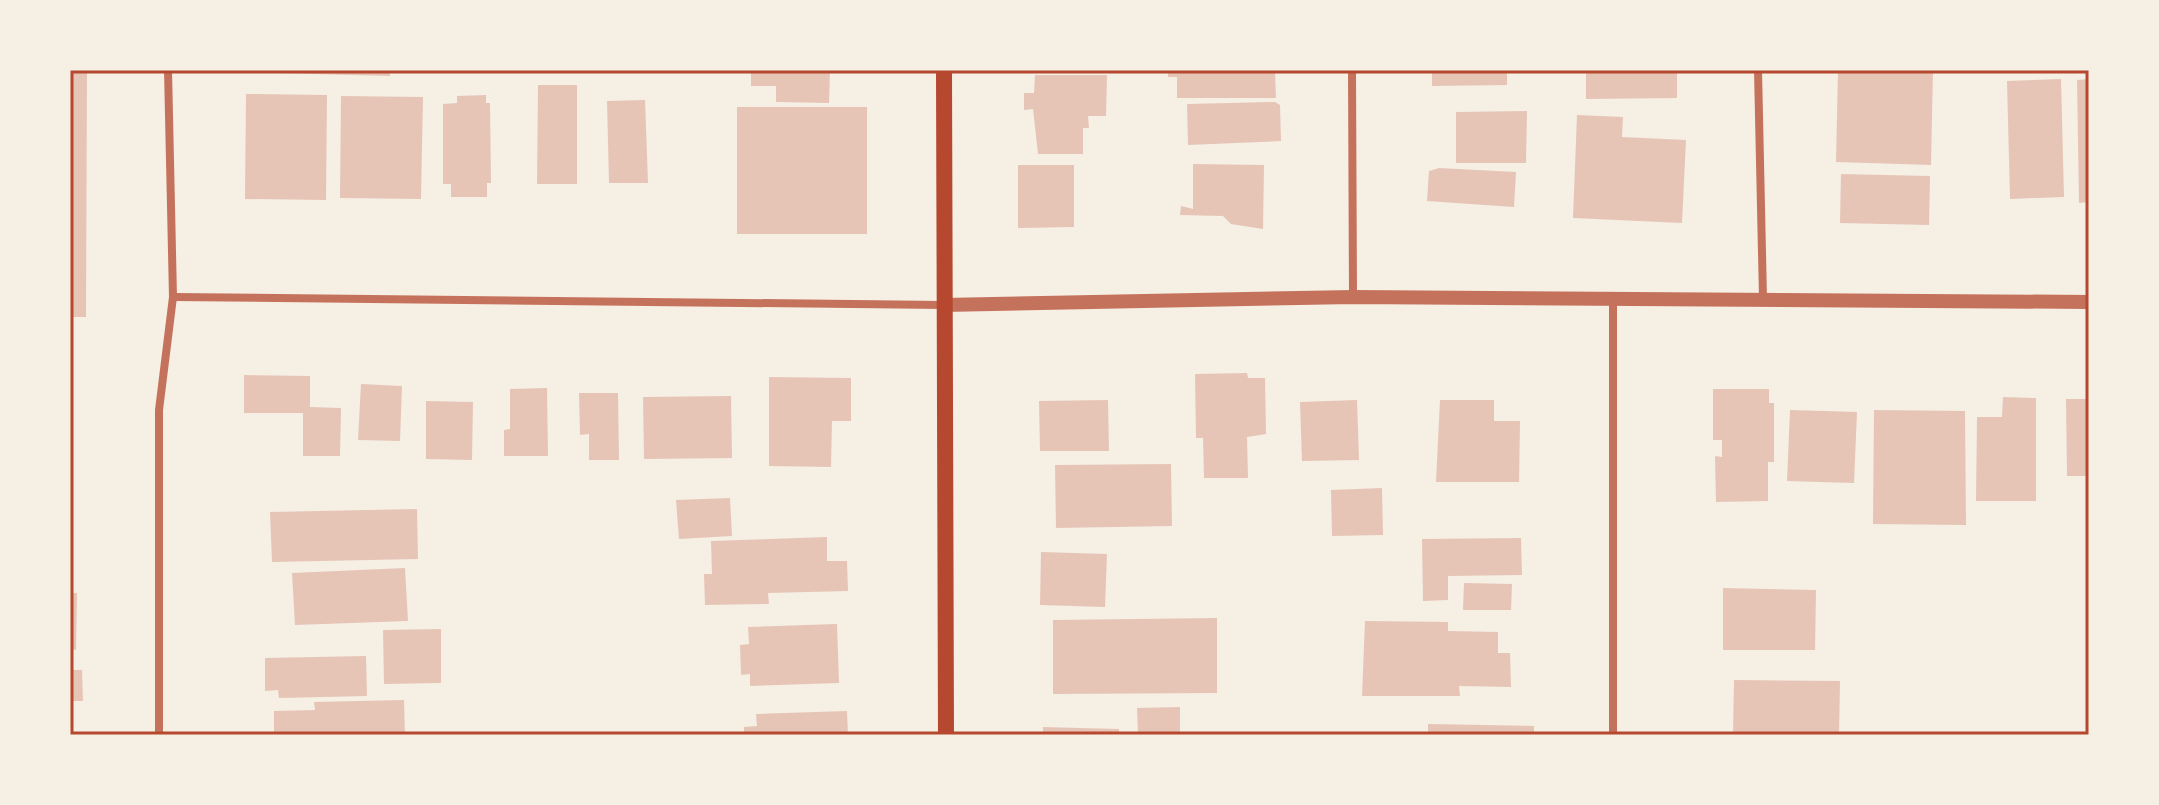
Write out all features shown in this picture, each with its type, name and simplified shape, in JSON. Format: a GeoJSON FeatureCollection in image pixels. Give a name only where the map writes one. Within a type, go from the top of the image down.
{"type":"FeatureCollection","features":[{"type":"Feature","properties":{"kind":"main road"},"geometry":{"type":"LineString","coordinates":[[944,70],[946,735]]}},
{"type":"Feature","properties":{"kind":"street"},"geometry":{"type":"LineString","coordinates":[[159,735],[159,410],[173,297],[168,70]]}},
{"type":"Feature","properties":{"kind":"street"},"geometry":{"type":"LineString","coordinates":[[1352,70],[1353,297]]}},
{"type":"Feature","properties":{"kind":"street"},"geometry":{"type":"LineString","coordinates":[[1758,70],[1763,298]]}},
{"type":"Feature","properties":{"kind":"street"},"geometry":{"type":"LineString","coordinates":[[173,297],[943,305],[1353,297],[2089,302]]}},
{"type":"Feature","properties":{"kind":"street"},"geometry":{"type":"LineString","coordinates":[[1613,300],[1613,735]]}},
{"type":"Feature","properties":{"kind":"building"},"geometry":{"type":"Polygon","coordinates":[[[70,70],[87,70],[86,317],[70,317],[70,70]]]}},
{"type":"Feature","properties":{"kind":"building"},"geometry":{"type":"Polygon","coordinates":[[[275,70],[390,70],[390,76],[275,73],[275,70]]]}},
{"type":"Feature","properties":{"kind":"building"},"geometry":{"type":"Polygon","coordinates":[[[751,70],[830,70],[829,103],[776,102],[776,86],[751,86],[751,70]]]}},
{"type":"Feature","properties":{"kind":"building"},"geometry":{"type":"Polygon","coordinates":[[[1168,70],[1272,70],[1275,72],[1276,98],[1177,98],[1177,77],[1168,77],[1168,70]]]}},
{"type":"Feature","properties":{"kind":"building"},"geometry":{"type":"Polygon","coordinates":[[[1432,70],[1507,70],[1507,85],[1432,86],[1432,70]]]}},
{"type":"Feature","properties":{"kind":"building"},"geometry":{"type":"Polygon","coordinates":[[[1586,70],[1677,70],[1677,98],[1586,99],[1586,70]]]}},
{"type":"Feature","properties":{"kind":"building"},"geometry":{"type":"Polygon","coordinates":[[[1838,70],[1933,70],[1931,165],[1836,162],[1838,70]]]}},
{"type":"Feature","properties":{"kind":"building"},"geometry":{"type":"Polygon","coordinates":[[[1035,75],[1107,75],[1106,116],[1088,116],[1089,128],[1083,128],[1083,154],[1038,154],[1033,109],[1024,110],[1024,93],[1034,93],[1035,75]]]}},
{"type":"Feature","properties":{"kind":"building"},"geometry":{"type":"Polygon","coordinates":[[[2061,79],[2064,197],[2010,199],[2007,81],[2061,79]]]}},
{"type":"Feature","properties":{"kind":"building"},"geometry":{"type":"Polygon","coordinates":[[[2089,79],[2089,202],[2079,203],[2077,80],[2089,79]]]}},
{"type":"Feature","properties":{"kind":"building"},"geometry":{"type":"Polygon","coordinates":[[[538,85],[577,85],[577,184],[537,184],[538,85]]]}},
{"type":"Feature","properties":{"kind":"building"},"geometry":{"type":"Polygon","coordinates":[[[246,94],[327,95],[326,200],[245,199],[246,94]]]}},
{"type":"Feature","properties":{"kind":"building"},"geometry":{"type":"Polygon","coordinates":[[[486,95],[486,103],[490,103],[491,183],[487,183],[487,197],[451,197],[451,184],[443,184],[443,104],[457,103],[457,96],[486,95]]]}},
{"type":"Feature","properties":{"kind":"building"},"geometry":{"type":"Polygon","coordinates":[[[341,96],[423,97],[421,199],[340,198],[341,96]]]}},
{"type":"Feature","properties":{"kind":"building"},"geometry":{"type":"Polygon","coordinates":[[[645,100],[648,183],[609,183],[607,101],[645,100]]]}},
{"type":"Feature","properties":{"kind":"building"},"geometry":{"type":"Polygon","coordinates":[[[1275,102],[1280,105],[1281,141],[1188,145],[1187,104],[1275,102]]]}},
{"type":"Feature","properties":{"kind":"building"},"geometry":{"type":"Polygon","coordinates":[[[737,107],[867,107],[867,234],[737,234],[737,107]]]}},
{"type":"Feature","properties":{"kind":"building"},"geometry":{"type":"Polygon","coordinates":[[[1527,111],[1526,163],[1456,163],[1456,112],[1527,111]]]}},
{"type":"Feature","properties":{"kind":"building"},"geometry":{"type":"Polygon","coordinates":[[[1577,115],[1623,117],[1622,137],[1686,140],[1682,223],[1573,218],[1577,115]]]}},
{"type":"Feature","properties":{"kind":"building"},"geometry":{"type":"Polygon","coordinates":[[[1193,164],[1264,165],[1263,229],[1231,224],[1223,216],[1180,215],[1181,206],[1193,209],[1193,164]]]}},
{"type":"Feature","properties":{"kind":"building"},"geometry":{"type":"Polygon","coordinates":[[[1018,165],[1074,165],[1074,227],[1018,228],[1018,165]]]}},
{"type":"Feature","properties":{"kind":"building"},"geometry":{"type":"Polygon","coordinates":[[[1439,168],[1516,172],[1514,207],[1427,201],[1429,171],[1439,168]]]}},
{"type":"Feature","properties":{"kind":"building"},"geometry":{"type":"Polygon","coordinates":[[[1841,174],[1930,176],[1929,225],[1840,223],[1841,174]]]}},
{"type":"Feature","properties":{"kind":"building"},"geometry":{"type":"Polygon","coordinates":[[[1247,373],[1248,378],[1265,378],[1266,434],[1247,437],[1248,478],[1204,478],[1203,438],[1196,438],[1195,374],[1247,373]]]}},
{"type":"Feature","properties":{"kind":"building"},"geometry":{"type":"Polygon","coordinates":[[[244,375],[310,376],[310,407],[341,408],[340,456],[303,456],[303,413],[244,413],[244,375]]]}},
{"type":"Feature","properties":{"kind":"building"},"geometry":{"type":"Polygon","coordinates":[[[769,377],[851,378],[851,421],[832,421],[831,467],[769,466],[769,377]]]}},
{"type":"Feature","properties":{"kind":"building"},"geometry":{"type":"Polygon","coordinates":[[[361,384],[402,386],[400,441],[358,440],[361,384]]]}},
{"type":"Feature","properties":{"kind":"building"},"geometry":{"type":"Polygon","coordinates":[[[547,388],[548,456],[504,456],[504,430],[510,429],[510,389],[547,388]]]}},
{"type":"Feature","properties":{"kind":"building"},"geometry":{"type":"Polygon","coordinates":[[[1713,389],[1769,389],[1769,403],[1774,403],[1774,462],[1768,462],[1768,501],[1716,502],[1715,456],[1722,457],[1722,440],[1713,440],[1713,389]]]}},
{"type":"Feature","properties":{"kind":"building"},"geometry":{"type":"Polygon","coordinates":[[[579,393],[618,393],[619,460],[589,460],[589,434],[580,435],[579,393]]]}},
{"type":"Feature","properties":{"kind":"building"},"geometry":{"type":"Polygon","coordinates":[[[731,396],[732,458],[644,459],[643,397],[731,396]]]}},
{"type":"Feature","properties":{"kind":"building"},"geometry":{"type":"Polygon","coordinates":[[[2003,397],[2036,398],[2036,501],[1976,501],[1977,417],[2002,417],[2003,397]]]}},
{"type":"Feature","properties":{"kind":"building"},"geometry":{"type":"Polygon","coordinates":[[[2066,399],[2089,399],[2089,476],[2067,476],[2066,399]]]}},
{"type":"Feature","properties":{"kind":"building"},"geometry":{"type":"Polygon","coordinates":[[[1108,400],[1109,451],[1040,451],[1039,401],[1108,400]]]}},
{"type":"Feature","properties":{"kind":"building"},"geometry":{"type":"Polygon","coordinates":[[[1357,400],[1359,460],[1302,461],[1300,402],[1357,400]]]}},
{"type":"Feature","properties":{"kind":"building"},"geometry":{"type":"Polygon","coordinates":[[[1440,400],[1494,400],[1494,421],[1520,421],[1519,482],[1436,482],[1440,400]]]}},
{"type":"Feature","properties":{"kind":"building"},"geometry":{"type":"Polygon","coordinates":[[[426,401],[473,402],[472,460],[426,459],[426,401]]]}},
{"type":"Feature","properties":{"kind":"building"},"geometry":{"type":"Polygon","coordinates":[[[1790,410],[1857,412],[1854,483],[1787,481],[1790,410]]]}},
{"type":"Feature","properties":{"kind":"building"},"geometry":{"type":"Polygon","coordinates":[[[1874,410],[1965,411],[1966,525],[1873,524],[1874,410]]]}},
{"type":"Feature","properties":{"kind":"building"},"geometry":{"type":"Polygon","coordinates":[[[1171,464],[1172,526],[1056,528],[1055,465],[1171,464]]]}},
{"type":"Feature","properties":{"kind":"building"},"geometry":{"type":"Polygon","coordinates":[[[1382,488],[1383,535],[1332,536],[1331,490],[1382,488]]]}},
{"type":"Feature","properties":{"kind":"building"},"geometry":{"type":"Polygon","coordinates":[[[730,498],[732,536],[679,539],[676,500],[730,498]]]}},
{"type":"Feature","properties":{"kind":"building"},"geometry":{"type":"Polygon","coordinates":[[[417,509],[418,559],[272,562],[270,512],[417,509]]]}},
{"type":"Feature","properties":{"kind":"building"},"geometry":{"type":"Polygon","coordinates":[[[827,537],[827,561],[847,561],[848,591],[768,593],[769,604],[705,605],[704,574],[712,574],[711,541],[827,537]]]}},
{"type":"Feature","properties":{"kind":"building"},"geometry":{"type":"Polygon","coordinates":[[[1521,538],[1522,575],[1448,576],[1448,600],[1423,601],[1422,539],[1521,538]]]}},
{"type":"Feature","properties":{"kind":"building"},"geometry":{"type":"Polygon","coordinates":[[[1041,552],[1107,554],[1105,607],[1040,605],[1041,552]]]}},
{"type":"Feature","properties":{"kind":"building"},"geometry":{"type":"Polygon","coordinates":[[[405,568],[408,621],[295,625],[292,573],[405,568]]]}},
{"type":"Feature","properties":{"kind":"building"},"geometry":{"type":"Polygon","coordinates":[[[1464,583],[1512,584],[1511,610],[1463,610],[1464,583]]]}},
{"type":"Feature","properties":{"kind":"building"},"geometry":{"type":"Polygon","coordinates":[[[1723,588],[1816,590],[1815,650],[1723,650],[1723,588]]]}},
{"type":"Feature","properties":{"kind":"building"},"geometry":{"type":"Polygon","coordinates":[[[70,593],[77,593],[76,650],[70,649],[70,593]]]}},
{"type":"Feature","properties":{"kind":"building"},"geometry":{"type":"Polygon","coordinates":[[[1217,618],[1217,693],[1053,694],[1053,620],[1217,618]]]}},
{"type":"Feature","properties":{"kind":"building"},"geometry":{"type":"Polygon","coordinates":[[[1365,621],[1448,622],[1448,631],[1498,632],[1498,653],[1510,653],[1511,687],[1459,686],[1460,696],[1362,696],[1365,621]]]}},
{"type":"Feature","properties":{"kind":"building"},"geometry":{"type":"Polygon","coordinates":[[[837,624],[839,683],[750,686],[750,674],[741,675],[740,645],[749,644],[748,627],[837,624]]]}},
{"type":"Feature","properties":{"kind":"building"},"geometry":{"type":"Polygon","coordinates":[[[441,629],[441,683],[384,684],[383,630],[441,629]]]}},
{"type":"Feature","properties":{"kind":"building"},"geometry":{"type":"Polygon","coordinates":[[[366,656],[367,696],[279,698],[278,690],[265,691],[265,658],[366,656]]]}},
{"type":"Feature","properties":{"kind":"building"},"geometry":{"type":"Polygon","coordinates":[[[70,670],[82,670],[83,701],[70,701],[70,670]]]}},
{"type":"Feature","properties":{"kind":"building"},"geometry":{"type":"Polygon","coordinates":[[[1734,680],[1840,681],[1839,735],[1733,735],[1734,680]]]}},
{"type":"Feature","properties":{"kind":"building"},"geometry":{"type":"Polygon","coordinates":[[[404,700],[405,735],[274,735],[274,711],[315,710],[314,702],[404,700]]]}},
{"type":"Feature","properties":{"kind":"building"},"geometry":{"type":"Polygon","coordinates":[[[1180,707],[1180,735],[1138,734],[1137,708],[1180,707]]]}},
{"type":"Feature","properties":{"kind":"building"},"geometry":{"type":"Polygon","coordinates":[[[847,711],[848,735],[744,735],[744,727],[757,726],[756,714],[847,711]]]}},
{"type":"Feature","properties":{"kind":"building"},"geometry":{"type":"Polygon","coordinates":[[[1428,724],[1534,726],[1534,735],[1428,735],[1428,724]]]}},
{"type":"Feature","properties":{"kind":"building"},"geometry":{"type":"Polygon","coordinates":[[[1043,727],[1119,729],[1119,735],[1043,735],[1043,727]]]}}]}
